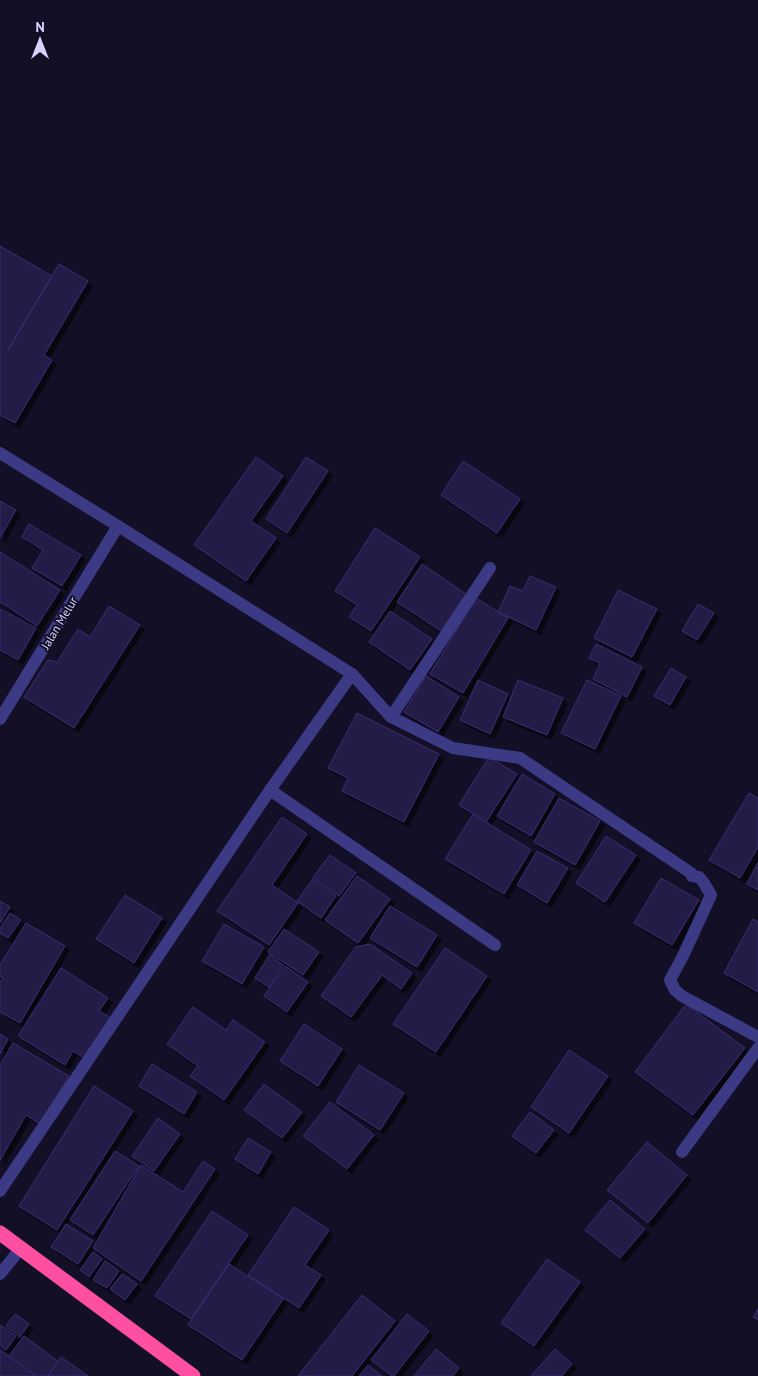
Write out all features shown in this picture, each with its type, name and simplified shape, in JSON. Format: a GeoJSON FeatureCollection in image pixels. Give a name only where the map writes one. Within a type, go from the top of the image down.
{"type":"FeatureCollection","features":[{"type":"Feature","properties":{"kind":"highway"},"geometry":{"type":"LineString","coordinates":[[0,1233],[193,1376]]}},
{"type":"Feature","properties":{"kind":"street"},"geometry":{"type":"LineString","coordinates":[[0,454],[352,674],[391,717],[453,748],[520,758],[683,867],[692,876],[700,877],[710,895],[683,956],[670,980],[675,990],[682,996],[758,1037]]}},
{"type":"Feature","properties":{"kind":"street","name":"Jalan Melur"},"geometry":{"type":"LineString","coordinates":[[0,719],[118,526]]}},
{"type":"Feature","properties":{"kind":"street"},"geometry":{"type":"LineString","coordinates":[[391,717],[490,568]]}},
{"type":"Feature","properties":{"kind":"street"},"geometry":{"type":"LineString","coordinates":[[0,1191],[270,790],[352,674]]}},
{"type":"Feature","properties":{"kind":"street"},"geometry":{"type":"LineString","coordinates":[[270,790],[495,945]]}},
{"type":"Feature","properties":{"kind":"street"},"geometry":{"type":"LineString","coordinates":[[682,1152],[758,1048]]}},
{"type":"Feature","properties":{"kind":"street"},"geometry":{"type":"LineString","coordinates":[[0,1274],[21,1248]]}},
{"type":"Feature","properties":{"kind":"building"},"geometry":{"type":"Polygon","coordinates":[[[0,246],[52,276],[59,264],[88,281],[44,355],[52,360],[15,423],[0,415],[0,246]]]}},
{"type":"Feature","properties":{"kind":"building"},"geometry":{"type":"Polygon","coordinates":[[[256,457],[283,476],[251,521],[276,538],[246,581],[194,545],[256,457]]]}},
{"type":"Feature","properties":{"kind":"building"},"geometry":{"type":"Polygon","coordinates":[[[306,457],[328,471],[287,533],[266,519],[306,457]]]}},
{"type":"Feature","properties":{"kind":"building"},"geometry":{"type":"Polygon","coordinates":[[[463,461],[520,499],[497,533],[441,495],[463,461]]]}},
{"type":"Feature","properties":{"kind":"building"},"geometry":{"type":"Polygon","coordinates":[[[0,501],[16,510],[0,538],[0,501]]]}},
{"type":"Feature","properties":{"kind":"building"},"geometry":{"type":"Polygon","coordinates":[[[29,524],[81,555],[62,586],[32,568],[43,550],[22,537],[29,524]]]}},
{"type":"Feature","properties":{"kind":"building"},"geometry":{"type":"Polygon","coordinates":[[[375,528],[420,557],[371,631],[349,617],[357,605],[335,591],[375,528]]]}},
{"type":"Feature","properties":{"kind":"building"},"geometry":{"type":"Polygon","coordinates":[[[0,552],[60,590],[37,626],[0,602],[0,552]]]}},
{"type":"Feature","properties":{"kind":"building"},"geometry":{"type":"Polygon","coordinates":[[[422,564],[466,594],[441,631],[397,602],[422,564]]]}},
{"type":"Feature","properties":{"kind":"building"},"geometry":{"type":"Polygon","coordinates":[[[530,576],[556,587],[536,630],[498,612],[510,586],[523,591],[530,576]]]}},
{"type":"Feature","properties":{"kind":"building"},"geometry":{"type":"Polygon","coordinates":[[[618,590],[657,609],[632,657],[594,638],[618,590]]]}},
{"type":"Feature","properties":{"kind":"building"},"geometry":{"type":"Polygon","coordinates":[[[476,598],[508,618],[463,693],[430,674],[476,598]]]}},
{"type":"Feature","properties":{"kind":"building"},"geometry":{"type":"Polygon","coordinates":[[[698,604],[714,613],[697,640],[682,631],[698,604]]]}},
{"type":"Feature","properties":{"kind":"building"},"geometry":{"type":"Polygon","coordinates":[[[109,606],[140,625],[74,728],[24,697],[48,660],[57,662],[78,629],[90,637],[109,606]]]}},
{"type":"Feature","properties":{"kind":"building"},"geometry":{"type":"Polygon","coordinates":[[[0,609],[36,628],[18,660],[0,650],[0,609]]]}},
{"type":"Feature","properties":{"kind":"building"},"geometry":{"type":"Polygon","coordinates":[[[390,611],[432,639],[410,670],[369,642],[390,611]]]}},
{"type":"Feature","properties":{"kind":"building"},"geometry":{"type":"Polygon","coordinates":[[[596,644],[642,667],[627,697],[593,679],[600,663],[589,658],[596,644]]]}},
{"type":"Feature","properties":{"kind":"building"},"geometry":{"type":"Polygon","coordinates":[[[671,668],[686,677],[670,705],[654,696],[671,668]]]}},
{"type":"Feature","properties":{"kind":"building"},"geometry":{"type":"Polygon","coordinates":[[[426,676],[459,697],[438,732],[404,712],[426,676]]]}},
{"type":"Feature","properties":{"kind":"building"},"geometry":{"type":"Polygon","coordinates":[[[478,680],[508,694],[490,734],[460,720],[478,680]]]}},
{"type":"Feature","properties":{"kind":"building"},"geometry":{"type":"Polygon","coordinates":[[[518,680],[563,698],[547,735],[503,717],[518,680]]]}},
{"type":"Feature","properties":{"kind":"building"},"geometry":{"type":"Polygon","coordinates":[[[587,680],[621,696],[595,749],[561,733],[587,680]]]}},
{"type":"Feature","properties":{"kind":"building"},"geometry":{"type":"Polygon","coordinates":[[[357,713],[439,754],[404,822],[342,791],[348,778],[328,768],[357,713]]]}},
{"type":"Feature","properties":{"kind":"building"},"geometry":{"type":"Polygon","coordinates":[[[489,757],[517,774],[486,822],[459,805],[489,757]]]}},
{"type":"Feature","properties":{"kind":"building"},"geometry":{"type":"Polygon","coordinates":[[[522,774],[555,794],[531,836],[497,816],[522,774]]]}},
{"type":"Feature","properties":{"kind":"building"},"geometry":{"type":"Polygon","coordinates":[[[749,793],[758,798],[758,847],[740,878],[709,860],[749,793]]]}},
{"type":"Feature","properties":{"kind":"building"},"geometry":{"type":"Polygon","coordinates":[[[559,798],[600,821],[575,865],[534,842],[559,798]]]}},
{"type":"Feature","properties":{"kind":"building"},"geometry":{"type":"Polygon","coordinates":[[[473,814],[531,850],[504,894],[445,859],[473,814]]]}},
{"type":"Feature","properties":{"kind":"building"},"geometry":{"type":"Polygon","coordinates":[[[282,817],[307,834],[272,885],[298,903],[269,945],[217,911],[282,817]]]}},
{"type":"Feature","properties":{"kind":"building"},"geometry":{"type":"Polygon","coordinates":[[[606,836],[636,855],[605,902],[576,883],[606,836]]]}},
{"type":"Feature","properties":{"kind":"building"},"geometry":{"type":"Polygon","coordinates":[[[537,851],[568,868],[547,903],[517,885],[537,851]]]}},
{"type":"Feature","properties":{"kind":"building"},"geometry":{"type":"Polygon","coordinates":[[[330,855],[356,873],[339,896],[313,877],[330,855]]]}},
{"type":"Feature","properties":{"kind":"building"},"geometry":{"type":"Polygon","coordinates":[[[758,863],[758,890],[747,884],[758,863]]]}},
{"type":"Feature","properties":{"kind":"building"},"geometry":{"type":"Polygon","coordinates":[[[357,876],[390,899],[358,943],[325,920],[357,876]]]}},
{"type":"Feature","properties":{"kind":"building"},"geometry":{"type":"Polygon","coordinates":[[[661,878],[699,900],[672,945],[634,923],[661,878]]]}},
{"type":"Feature","properties":{"kind":"building"},"geometry":{"type":"Polygon","coordinates":[[[313,879],[336,896],[321,918],[297,901],[313,879]]]}},
{"type":"Feature","properties":{"kind":"building"},"geometry":{"type":"Polygon","coordinates":[[[125,895],[162,918],[134,963],[96,939],[125,895]]]}},
{"type":"Feature","properties":{"kind":"building"},"geometry":{"type":"Polygon","coordinates":[[[0,901],[10,907],[0,923],[0,901]]]}},
{"type":"Feature","properties":{"kind":"building"},"geometry":{"type":"Polygon","coordinates":[[[390,906],[437,935],[417,967],[370,938],[390,906]]]}},
{"type":"Feature","properties":{"kind":"building"},"geometry":{"type":"Polygon","coordinates":[[[10,913],[21,920],[8,938],[0,933],[0,929],[10,913]]]}},
{"type":"Feature","properties":{"kind":"building"},"geometry":{"type":"Polygon","coordinates":[[[753,919],[758,922],[758,992],[724,973],[753,919]]]}},
{"type":"Feature","properties":{"kind":"building"},"geometry":{"type":"Polygon","coordinates":[[[26,923],[65,946],[20,1023],[0,1012],[0,983],[3,978],[0,976],[0,965],[26,923]]]}},
{"type":"Feature","properties":{"kind":"building"},"geometry":{"type":"Polygon","coordinates":[[[224,924],[264,947],[242,984],[202,961],[224,924]]]}},
{"type":"Feature","properties":{"kind":"building"},"geometry":{"type":"Polygon","coordinates":[[[284,929],[319,952],[303,975],[268,952],[284,929]]]}},
{"type":"Feature","properties":{"kind":"building"},"geometry":{"type":"Polygon","coordinates":[[[370,944],[412,973],[401,989],[382,975],[351,1017],[321,996],[356,947],[370,944]]]}},
{"type":"Feature","properties":{"kind":"building"},"geometry":{"type":"Polygon","coordinates":[[[445,948],[487,976],[436,1052],[393,1024],[445,948]]]}},
{"type":"Feature","properties":{"kind":"building"},"geometry":{"type":"Polygon","coordinates":[[[270,955],[283,965],[269,987],[255,978],[270,955]]]}},
{"type":"Feature","properties":{"kind":"building"},"geometry":{"type":"Polygon","coordinates":[[[285,966],[308,982],[287,1012],[264,996],[285,966]]]}},
{"type":"Feature","properties":{"kind":"building"},"geometry":{"type":"Polygon","coordinates":[[[61,968],[108,998],[99,1011],[113,1019],[87,1060],[73,1051],[65,1065],[18,1036],[61,968]]]}},
{"type":"Feature","properties":{"kind":"building"},"geometry":{"type":"Polygon","coordinates":[[[686,1004],[745,1048],[693,1115],[635,1072],[686,1004]]]}},
{"type":"Feature","properties":{"kind":"building"},"geometry":{"type":"Polygon","coordinates":[[[193,1007],[226,1030],[233,1020],[265,1042],[224,1100],[190,1076],[198,1066],[167,1044],[193,1007]]]}},
{"type":"Feature","properties":{"kind":"building"},"geometry":{"type":"Polygon","coordinates":[[[304,1024],[342,1049],[318,1086],[280,1061],[304,1024]]]}},
{"type":"Feature","properties":{"kind":"building"},"geometry":{"type":"Polygon","coordinates":[[[0,1034],[8,1039],[0,1054],[0,1034]]]}},
{"type":"Feature","properties":{"kind":"building"},"geometry":{"type":"Polygon","coordinates":[[[13,1043],[69,1076],[40,1124],[26,1115],[0,1160],[0,1065],[13,1043]]]}},
{"type":"Feature","properties":{"kind":"building"},"geometry":{"type":"Polygon","coordinates":[[[569,1050],[608,1076],[569,1133],[531,1107],[569,1050]]]}},
{"type":"Feature","properties":{"kind":"building"},"geometry":{"type":"Polygon","coordinates":[[[152,1064],[197,1092],[184,1114],[139,1086],[152,1064]]]}},
{"type":"Feature","properties":{"kind":"building"},"geometry":{"type":"Polygon","coordinates":[[[359,1065],[404,1093],[380,1130],[336,1102],[359,1065]]]}},
{"type":"Feature","properties":{"kind":"building"},"geometry":{"type":"Polygon","coordinates":[[[264,1084],[302,1112],[282,1138],[244,1110],[264,1084]]]}},
{"type":"Feature","properties":{"kind":"building"},"geometry":{"type":"Polygon","coordinates":[[[94,1086],[133,1111],[57,1230],[19,1206],[94,1086]]]}},
{"type":"Feature","properties":{"kind":"building"},"geometry":{"type":"Polygon","coordinates":[[[330,1102],[374,1135],[347,1169],[303,1136],[330,1102]]]}},
{"type":"Feature","properties":{"kind":"building"},"geometry":{"type":"Polygon","coordinates":[[[530,1112],[554,1130],[536,1153],[512,1136],[530,1112]]]}},
{"type":"Feature","properties":{"kind":"building"},"geometry":{"type":"Polygon","coordinates":[[[158,1118],[180,1134],[154,1171],[132,1156],[158,1118]]]}},
{"type":"Feature","properties":{"kind":"building"},"geometry":{"type":"Polygon","coordinates":[[[248,1138],[271,1152],[258,1174],[235,1159],[248,1138]]]}},
{"type":"Feature","properties":{"kind":"building"},"geometry":{"type":"Polygon","coordinates":[[[647,1142],[687,1175],[648,1223],[607,1190],[647,1142]]]}},
{"type":"Feature","properties":{"kind":"building"},"geometry":{"type":"Polygon","coordinates":[[[115,1151],[139,1166],[93,1235],[70,1220],[115,1151]]]}},
{"type":"Feature","properties":{"kind":"building"},"geometry":{"type":"Polygon","coordinates":[[[203,1161],[215,1169],[141,1281],[93,1248],[141,1165],[183,1192],[203,1161]]]}},
{"type":"Feature","properties":{"kind":"building"},"geometry":{"type":"Polygon","coordinates":[[[610,1200],[645,1229],[620,1258],[585,1230],[610,1200]]]}},
{"type":"Feature","properties":{"kind":"building"},"geometry":{"type":"Polygon","coordinates":[[[294,1207],[329,1230],[305,1265],[321,1275],[299,1308],[248,1275],[294,1207]]]}},
{"type":"Feature","properties":{"kind":"building"},"geometry":{"type":"Polygon","coordinates":[[[212,1211],[248,1235],[191,1319],[155,1296],[212,1211]]]}},
{"type":"Feature","properties":{"kind":"building"},"geometry":{"type":"Polygon","coordinates":[[[66,1224],[93,1241],[78,1264],[51,1247],[66,1224]]]}},
{"type":"Feature","properties":{"kind":"building"},"geometry":{"type":"Polygon","coordinates":[[[93,1252],[102,1259],[89,1277],[80,1270],[93,1252]]]}},
{"type":"Feature","properties":{"kind":"building"},"geometry":{"type":"Polygon","coordinates":[[[547,1259],[580,1282],[534,1346],[501,1323],[547,1259]]]}},
{"type":"Feature","properties":{"kind":"building"},"geometry":{"type":"Polygon","coordinates":[[[105,1261],[119,1271],[107,1288],[93,1280],[105,1261]]]}},
{"type":"Feature","properties":{"kind":"building"},"geometry":{"type":"Polygon","coordinates":[[[229,1264],[283,1299],[242,1360],[188,1325],[229,1264]]]}},
{"type":"Feature","properties":{"kind":"building"},"geometry":{"type":"Polygon","coordinates":[[[122,1274],[137,1284],[125,1300],[110,1289],[122,1274]]]}},
{"type":"Feature","properties":{"kind":"building"},"geometry":{"type":"Polygon","coordinates":[[[362,1295],[395,1321],[352,1376],[298,1376],[362,1295]]]}},
{"type":"Feature","properties":{"kind":"building"},"geometry":{"type":"Polygon","coordinates":[[[758,1309],[758,1320],[753,1317],[758,1309]]]}},
{"type":"Feature","properties":{"kind":"building"},"geometry":{"type":"Polygon","coordinates":[[[15,1314],[29,1324],[20,1337],[6,1326],[15,1314]]]}},
{"type":"Feature","properties":{"kind":"building"},"geometry":{"type":"Polygon","coordinates":[[[407,1314],[429,1331],[394,1376],[392,1376],[371,1360],[407,1314]]]}},
{"type":"Feature","properties":{"kind":"building"},"geometry":{"type":"Polygon","coordinates":[[[0,1325],[16,1336],[6,1350],[0,1345],[0,1325]]]}},
{"type":"Feature","properties":{"kind":"building"},"geometry":{"type":"Polygon","coordinates":[[[24,1336],[59,1362],[49,1376],[19,1376],[3,1364],[24,1336]]]}},
{"type":"Feature","properties":{"kind":"building"},"geometry":{"type":"Polygon","coordinates":[[[436,1349],[459,1368],[453,1376],[414,1376],[436,1349]]]}},
{"type":"Feature","properties":{"kind":"building"},"geometry":{"type":"Polygon","coordinates":[[[555,1349],[572,1364],[562,1376],[531,1376],[555,1349]]]}},
{"type":"Feature","properties":{"kind":"building"},"geometry":{"type":"Polygon","coordinates":[[[0,1350],[36,1376],[0,1376],[0,1350]]]}},
{"type":"Feature","properties":{"kind":"building"},"geometry":{"type":"Polygon","coordinates":[[[61,1357],[88,1376],[48,1376],[61,1357]]]}},
{"type":"Feature","properties":{"kind":"building"},"geometry":{"type":"Polygon","coordinates":[[[368,1365],[382,1376],[359,1376],[368,1365]]]}}]}
